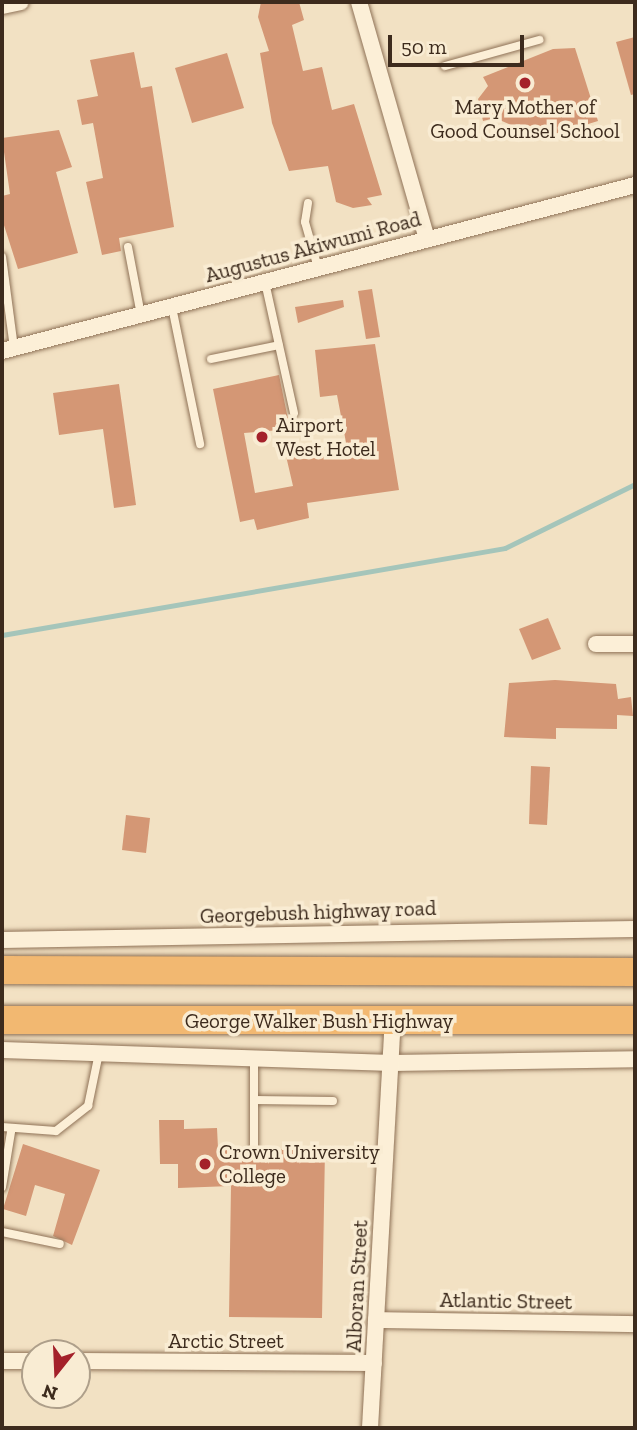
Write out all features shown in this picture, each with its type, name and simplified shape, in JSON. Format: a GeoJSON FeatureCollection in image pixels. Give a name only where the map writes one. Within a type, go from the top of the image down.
{"type":"FeatureCollection","features":[{"type":"Feature","properties":{"kind":"highway"},"geometry":{"type":"LineString","coordinates":[[2,970],[635,972]]}},
{"type":"Feature","properties":{"kind":"highway","name":"George Walker Bush Highway"},"geometry":{"type":"LineString","coordinates":[[2,1020],[635,1020]]}},
{"type":"Feature","properties":{"kind":"street"},"geometry":{"type":"LineString","coordinates":[[2,6],[21,2]]}},
{"type":"Feature","properties":{"kind":"street"},"geometry":{"type":"LineString","coordinates":[[359,2],[427,239]]}},
{"type":"Feature","properties":{"kind":"street","name":"Augustus Akiwumi Road"},"geometry":{"type":"LineString","coordinates":[[8,350],[635,185]]}},
{"type":"Feature","properties":{"kind":"street"},"geometry":{"type":"LineString","coordinates":[[596,644],[635,644]]}},
{"type":"Feature","properties":{"kind":"street","name":"Georgebush highway road"},"geometry":{"type":"LineString","coordinates":[[2,940],[635,929]]}},
{"type":"Feature","properties":{"kind":"street","name":"Alboran Street"},"geometry":{"type":"LineString","coordinates":[[370,1428],[393,1022]]}},
{"type":"Feature","properties":{"kind":"street"},"geometry":{"type":"LineString","coordinates":[[2,1050],[100,1051],[392,1063],[635,1059]]}},
{"type":"Feature","properties":{"kind":"street","name":"Atlantic Street"},"geometry":{"type":"LineString","coordinates":[[376,1320],[635,1324]]}},
{"type":"Feature","properties":{"kind":"street"},"geometry":{"type":"LineString","coordinates":[[2,1361],[21,1361]]}},
{"type":"Feature","properties":{"kind":"street","name":"Arctic Street"},"geometry":{"type":"LineString","coordinates":[[91,1361],[374,1363]]}},
{"type":"Feature","properties":{"kind":"lane"},"geometry":{"type":"LineString","coordinates":[[445,66],[539,40]]}},
{"type":"Feature","properties":{"kind":"lane"},"geometry":{"type":"LineString","coordinates":[[308,203],[305,222],[318,268]]}},
{"type":"Feature","properties":{"kind":"lane"},"geometry":{"type":"LineString","coordinates":[[128,247],[141,315]]}},
{"type":"Feature","properties":{"kind":"lane"},"geometry":{"type":"LineString","coordinates":[[2,257],[8,350]]}},
{"type":"Feature","properties":{"kind":"lane"},"geometry":{"type":"LineString","coordinates":[[265,282],[294,413]]}},
{"type":"Feature","properties":{"kind":"lane"},"geometry":{"type":"LineString","coordinates":[[172,307],[200,444]]}},
{"type":"Feature","properties":{"kind":"lane"},"geometry":{"type":"LineString","coordinates":[[211,359],[279,345]]}},
{"type":"Feature","properties":{"kind":"lane"},"geometry":{"type":"LineString","coordinates":[[2,1127],[11,1132],[56,1131],[88,1106],[100,1051]]}},
{"type":"Feature","properties":{"kind":"lane"},"geometry":{"type":"LineString","coordinates":[[254,1057],[254,1149]]}},
{"type":"Feature","properties":{"kind":"lane"},"geometry":{"type":"LineString","coordinates":[[254,1100],[333,1101]]}},
{"type":"Feature","properties":{"kind":"lane"},"geometry":{"type":"LineString","coordinates":[[2,1187],[11,1132]]}},
{"type":"Feature","properties":{"kind":"lane"},"geometry":{"type":"LineString","coordinates":[[2,1232],[60,1244]]}},
{"type":"Feature","properties":{"kind":"building"},"geometry":{"type":"Polygon","coordinates":[[[261,2],[299,2],[304,20],[292,25],[303,71],[322,67],[332,110],[354,104],[382,195],[367,198],[372,205],[353,208],[336,202],[328,166],[289,171],[272,123],[260,53],[269,51],[258,17],[261,2]]]}},
{"type":"Feature","properties":{"kind":"building"},"geometry":{"type":"Polygon","coordinates":[[[635,37],[635,94],[631,95],[616,42],[635,37]]]}},
{"type":"Feature","properties":{"kind":"building"},"geometry":{"type":"Polygon","coordinates":[[[575,48],[598,121],[536,140],[529,133],[515,138],[511,125],[495,118],[483,121],[478,99],[488,86],[483,77],[553,49],[575,48]]]}},
{"type":"Feature","properties":{"kind":"building"},"geometry":{"type":"Polygon","coordinates":[[[134,52],[141,88],[152,86],[174,227],[119,238],[121,251],[102,255],[86,182],[103,178],[93,123],[82,125],[77,100],[98,96],[90,60],[134,52]]]}},
{"type":"Feature","properties":{"kind":"building"},"geometry":{"type":"Polygon","coordinates":[[[227,53],[244,108],[192,123],[175,68],[227,53]]]}},
{"type":"Feature","properties":{"kind":"building"},"geometry":{"type":"Polygon","coordinates":[[[59,130],[72,167],[56,172],[78,253],[18,269],[2,219],[2,196],[10,194],[2,138],[59,130]]]}},
{"type":"Feature","properties":{"kind":"building"},"geometry":{"type":"Polygon","coordinates":[[[372,289],[380,337],[366,339],[358,291],[372,289]]]}},
{"type":"Feature","properties":{"kind":"building"},"geometry":{"type":"Polygon","coordinates":[[[343,300],[344,307],[298,323],[295,307],[343,300]]]}},
{"type":"Feature","properties":{"kind":"building"},"geometry":{"type":"Polygon","coordinates":[[[375,344],[399,490],[307,503],[309,518],[257,530],[254,519],[240,522],[213,389],[279,375],[290,429],[244,433],[255,493],[293,486],[283,443],[296,440],[301,459],[348,453],[337,395],[320,397],[315,350],[375,344]]]}},
{"type":"Feature","properties":{"kind":"building"},"geometry":{"type":"Polygon","coordinates":[[[119,384],[136,505],[114,508],[103,429],[59,435],[53,393],[119,384]]]}},
{"type":"Feature","properties":{"kind":"building"},"geometry":{"type":"Polygon","coordinates":[[[548,618],[561,649],[532,660],[519,629],[548,618]]]}},
{"type":"Feature","properties":{"kind":"building"},"geometry":{"type":"Polygon","coordinates":[[[555,680],[616,684],[618,699],[631,697],[633,716],[617,715],[617,729],[556,728],[556,739],[504,737],[509,683],[555,680]]]}},
{"type":"Feature","properties":{"kind":"building"},"geometry":{"type":"Polygon","coordinates":[[[531,766],[550,767],[547,825],[529,824],[531,766]]]}},
{"type":"Feature","properties":{"kind":"building"},"geometry":{"type":"Polygon","coordinates":[[[126,815],[150,818],[146,853],[122,850],[126,815]]]}},
{"type":"Feature","properties":{"kind":"building"},"geometry":{"type":"Polygon","coordinates":[[[159,1120],[184,1120],[184,1129],[217,1128],[218,1148],[247,1148],[253,1154],[260,1149],[325,1150],[322,1318],[229,1317],[231,1186],[178,1188],[178,1164],[160,1164],[159,1120]]]}},
{"type":"Feature","properties":{"kind":"building"},"geometry":{"type":"Polygon","coordinates":[[[23,1144],[100,1170],[72,1245],[53,1236],[65,1194],[35,1185],[26,1216],[3,1209],[23,1144]]]}},
{"type":"Feature","properties":{"kind":"waterway"},"geometry":{"type":"LineString","coordinates":[[2,635],[505,548],[635,484]]}},
{"type":"Feature","properties":{"kind":"place","name":"Mary Mother of Good Counsel School"},"geometry":{"type":"Point","coordinates":[525,83]}},
{"type":"Feature","properties":{"kind":"place","name":"Airport West Hotel"},"geometry":{"type":"Point","coordinates":[262,437]}},
{"type":"Feature","properties":{"kind":"place","name":"Crown University College"},"geometry":{"type":"Point","coordinates":[205,1164]}}]}
